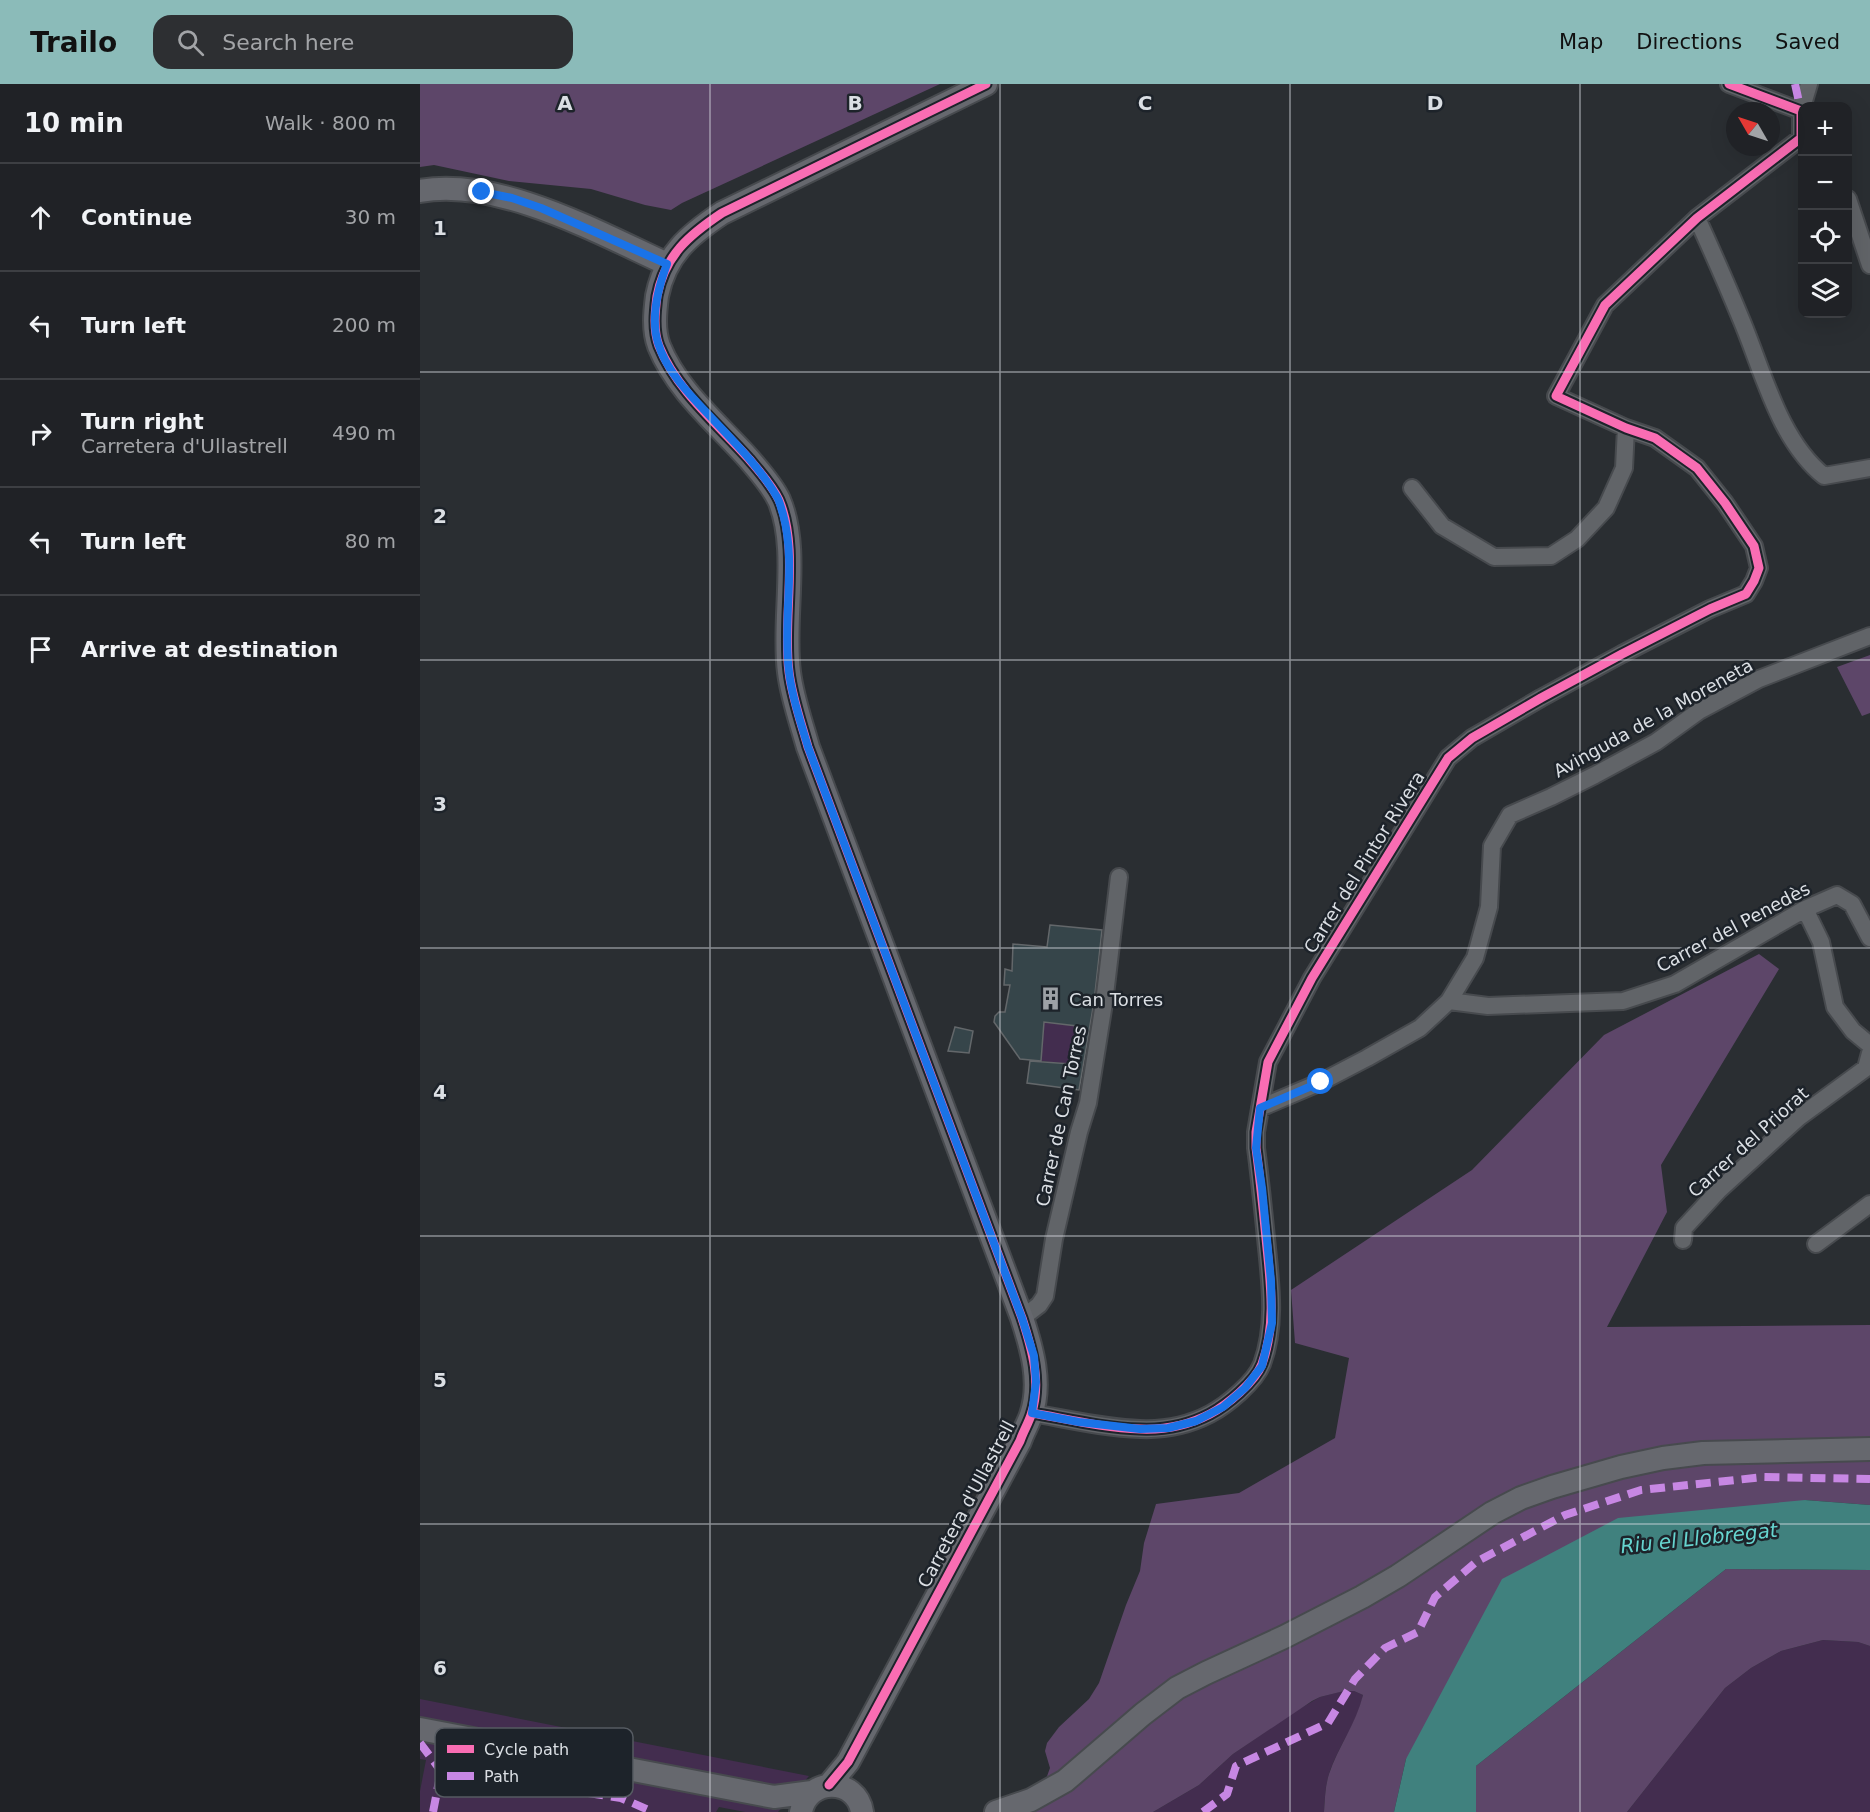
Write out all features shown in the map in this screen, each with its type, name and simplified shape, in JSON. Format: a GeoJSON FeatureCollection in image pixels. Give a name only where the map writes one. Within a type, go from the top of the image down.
{"type":"FeatureCollection","features":[{"type":"Feature","properties":{"kind":"street","name":"Carretera d'Ullastrell"},"geometry":{"type":"LineString","coordinates":[[801,1812],[806,1799],[841,1795],[848,1762],[1020,1441],[1032,1413],[1036,1382],[1034,1356],[1022,1318],[808,747],[797,711],[789,672],[789,551],[785,523],[778,499],[758,470],[685,389],[669,366],[658,344],[655,308],[667,264],[681,245],[697,230],[722,213],[986,84]]}},
{"type":"Feature","properties":{"kind":"street"},"geometry":{"type":"LineString","coordinates":[[1729,84],[1798,110]]}},
{"type":"Feature","properties":{"kind":"street"},"geometry":{"type":"LineString","coordinates":[[1804,102],[1809,84]]}},
{"type":"Feature","properties":{"kind":"street"},"geometry":{"type":"LineString","coordinates":[[1798,140],[1697,218],[1741,319],[1783,425],[1810,465],[1824,476],[1870,468]]}},
{"type":"Feature","properties":{"kind":"street"},"geometry":{"type":"LineString","coordinates":[[420,191],[453,189],[512,198],[541,208],[667,264]]}},
{"type":"Feature","properties":{"kind":"street"},"geometry":{"type":"LineString","coordinates":[[1852,210],[1870,265]]}},
{"type":"Feature","properties":{"kind":"street","name":"Carrer del Pintor Rivera"},"geometry":{"type":"LineString","coordinates":[[1032,1413],[1079,1422],[1140,1429],[1168,1428],[1196,1421],[1223,1407],[1245,1388],[1262,1366],[1272,1323],[1271,1281],[1256,1148],[1268,1062],[1312,978],[1448,758],[1472,738],[1541,698],[1710,609],[1746,594],[1754,581],[1759,568],[1754,546],[1725,502],[1697,468],[1655,438],[1626,428],[1556,396],[1605,304],[1697,218]]}},
{"type":"Feature","properties":{"kind":"street"},"geometry":{"type":"LineString","coordinates":[[1412,488],[1442,526],[1494,557],[1551,556],[1577,539],[1606,508],[1624,468],[1626,428]]}},
{"type":"Feature","properties":{"kind":"street","name":"Avinguda de la Moreneta"},"geometry":{"type":"LineString","coordinates":[[1260,1108],[1321,1082],[1376,1053],[1420,1028],[1449,1001],[1475,958],[1488,907],[1492,846],[1510,815],[1551,797],[1656,742],[1699,711],[1759,679],[1870,636]]}},
{"type":"Feature","properties":{"kind":"street","name":"Carrer de Can Torres"},"geometry":{"type":"LineString","coordinates":[[1022,1318],[1039,1305],[1045,1296],[1054,1239],[1088,1102],[1104,1003],[1119,877]]}},
{"type":"Feature","properties":{"kind":"street","name":"Carrer del Penedès"},"geometry":{"type":"LineString","coordinates":[[1449,1001],[1488,1006],[1623,1001],[1675,984],[1805,909],[1837,894],[1852,904],[1870,938]]}},
{"type":"Feature","properties":{"kind":"street"},"geometry":{"type":"LineString","coordinates":[[1805,909],[1821,942],[1835,1007],[1853,1031],[1870,1045]]}},
{"type":"Feature","properties":{"kind":"street","name":"Carrer del Priorat"},"geometry":{"type":"LineString","coordinates":[[1683,1240],[1684,1228],[1719,1191],[1798,1118],[1866,1068],[1870,1053]]}},
{"type":"Feature","properties":{"kind":"street"},"geometry":{"type":"LineString","coordinates":[[1816,1244],[1870,1204]]}},
{"type":"Feature","properties":{"kind":"street"},"geometry":{"type":"LineString","coordinates":[[996,1812],[1030,1800],[1065,1781],[1177,1688],[1362,1597],[1398,1576],[1492,1513],[1521,1498],[1582,1478],[1663,1458],[1703,1453],[1870,1449]]}},
{"type":"Feature","properties":{"kind":"street"},"geometry":{"type":"LineString","coordinates":[[420,1729],[435,1732]]}},
{"type":"Feature","properties":{"kind":"street"},"geometry":{"type":"LineString","coordinates":[[633,1770],[774,1797],[841,1795],[879,1812]]}},
{"type":"Feature","properties":{"kind":"street"},"geometry":{"type":"LineString","coordinates":[[774,1797],[795,1812]]}},
{"type":"Feature","properties":{"kind":"shaded area"},"geometry":{"type":"Polygon","coordinates":[[[420,84],[940,84],[671,210],[591,189],[509,181],[434,165],[420,167],[420,84]]]}},
{"type":"Feature","properties":{"kind":"shaded area"},"geometry":{"type":"Polygon","coordinates":[[[1870,655],[1870,713],[1862,716],[1837,667],[1870,655]]]}},
{"type":"Feature","properties":{"kind":"shaded area"},"geometry":{"type":"Polygon","coordinates":[[[1759,954],[1779,969],[1661,1165],[1667,1212],[1607,1327],[1870,1325],[1870,1505],[1805,1500],[1406,1759],[1394,1812],[1324,1812],[1329,1774],[1356,1716],[1363,1695],[1354,1691],[1344,1691],[1312,1701],[1233,1754],[1199,1785],[1153,1812],[1034,1812],[1050,1768],[1045,1751],[1047,1743],[1059,1727],[1089,1699],[1099,1683],[1140,1571],[1144,1543],[1156,1504],[1239,1493],[1335,1438],[1349,1358],[1295,1343],[1291,1290],[1472,1170],[1604,1035],[1759,954]]]}},
{"type":"Feature","properties":{"kind":"shaded area"},"geometry":{"type":"Polygon","coordinates":[[[1044,1022],[1077,1026],[1071,1064],[1041,1061],[1044,1022]]]}},
{"type":"Feature","properties":{"kind":"shaded area"},"geometry":{"type":"Polygon","coordinates":[[[1726,1569],[1870,1570],[1870,1646],[1858,1642],[1823,1640],[1781,1651],[1751,1668],[1725,1688],[1627,1812],[1476,1812],[1476,1766],[1726,1569]]]}},
{"type":"Feature","properties":{"kind":"shaded area"},"geometry":{"type":"Polygon","coordinates":[[[1823,1640],[1858,1642],[1870,1646],[1870,1812],[1627,1812],[1725,1688],[1751,1668],[1781,1651],[1823,1640]]]}},
{"type":"Feature","properties":{"kind":"shaded area"},"geometry":{"type":"Polygon","coordinates":[[[1343,1691],[1354,1691],[1363,1695],[1356,1716],[1329,1774],[1324,1812],[1153,1812],[1199,1785],[1233,1754],[1294,1712],[1320,1697],[1343,1691]]]}},
{"type":"Feature","properties":{"kind":"shaded area"},"geometry":{"type":"Polygon","coordinates":[[[420,1699],[567,1728],[435,1728],[435,1797],[633,1797],[633,1741],[809,1776],[778,1812],[745,1812],[719,1807],[716,1812],[420,1812],[420,1791],[426,1760],[420,1759],[420,1699]]]}},
{"type":"Feature","properties":{"kind":"water","name":"Riu el Llobregat"},"geometry":{"type":"Polygon","coordinates":[[[1805,1500],[1870,1505],[1870,1570],[1726,1569],[1476,1766],[1476,1812],[1394,1812],[1406,1759],[1502,1579],[1618,1518],[1805,1500]]]}},
{"type":"Feature","properties":{"kind":"building","name":"Can Torres"},"geometry":{"type":"Polygon","coordinates":[[[1050,925],[1102,930],[1094,1002],[1079,1090],[1027,1083],[1030,1061],[1071,1064],[1077,1026],[1044,1022],[1041,1061],[1020,1059],[994,1022],[999,1012],[1005,1012],[1010,985],[1004,985],[1005,969],[1012,971],[1013,944],[1047,947],[1050,925]]]}},
{"type":"Feature","properties":{"kind":"building"},"geometry":{"type":"Polygon","coordinates":[[[955,1027],[973,1031],[969,1053],[948,1051],[955,1027]]]}},
{"type":"Feature","properties":{"kind":"marked path"},"geometry":{"type":"LineString","coordinates":[[1795,84],[1799,102]]}},
{"type":"Feature","properties":{"kind":"marked path"},"geometry":{"type":"LineString","coordinates":[[1203,1812],[1227,1794],[1236,1766],[1328,1723],[1355,1679],[1385,1648],[1418,1632],[1435,1597],[1476,1562],[1565,1515],[1641,1490],[1764,1477],[1870,1479]]}},
{"type":"Feature","properties":{"kind":"marked path"},"geometry":{"type":"LineString","coordinates":[[420,1743],[435,1763]]}},
{"type":"Feature","properties":{"kind":"marked path"},"geometry":{"type":"LineString","coordinates":[[433,1812],[436,1797]]}},
{"type":"Feature","properties":{"kind":"marked path"},"geometry":{"type":"LineString","coordinates":[[614,1797],[653,1812]]}},
{"type":"Feature","properties":{"kind":"cycle path"},"geometry":{"type":"LineString","coordinates":[[829,1785],[848,1762],[1020,1441],[1034,1403],[1036,1378],[1022,1318],[808,747],[789,672],[787,630],[790,562],[785,519],[779,500],[757,468],[676,378],[657,340],[655,327],[657,296],[666,269],[680,247],[699,229],[722,213],[986,84]]}},
{"type":"Feature","properties":{"kind":"cycle path"},"geometry":{"type":"LineString","coordinates":[[1032,1413],[1113,1427],[1167,1428],[1210,1414],[1247,1385],[1262,1364],[1270,1333],[1269,1270],[1256,1148],[1256,1132],[1268,1062],[1312,978],[1448,758],[1472,738],[1541,698],[1710,609],[1746,594],[1754,581],[1759,568],[1754,546],[1725,503],[1697,468],[1655,438],[1626,428],[1556,396],[1605,305],[1697,218],[1801,138],[1801,111],[1729,84]]}},
{"type":"Feature","properties":{"kind":"place","name":"Can Torres"},"geometry":{"type":"Point","coordinates":[1051,999]}},
{"type":"Feature","properties":{"kind":"route"},"geometry":{"type":"LineString","coordinates":[[482,192],[512,198],[541,208],[667,264],[655,308],[658,344],[669,366],[685,389],[758,470],[778,499],[785,523],[789,551],[789,672],[797,711],[808,747],[1022,1318],[1034,1356],[1036,1382],[1032,1413],[1079,1422],[1140,1429],[1168,1428],[1196,1421],[1223,1407],[1245,1388],[1262,1366],[1272,1323],[1271,1281],[1256,1148],[1260,1108],[1321,1082]]}}]}
